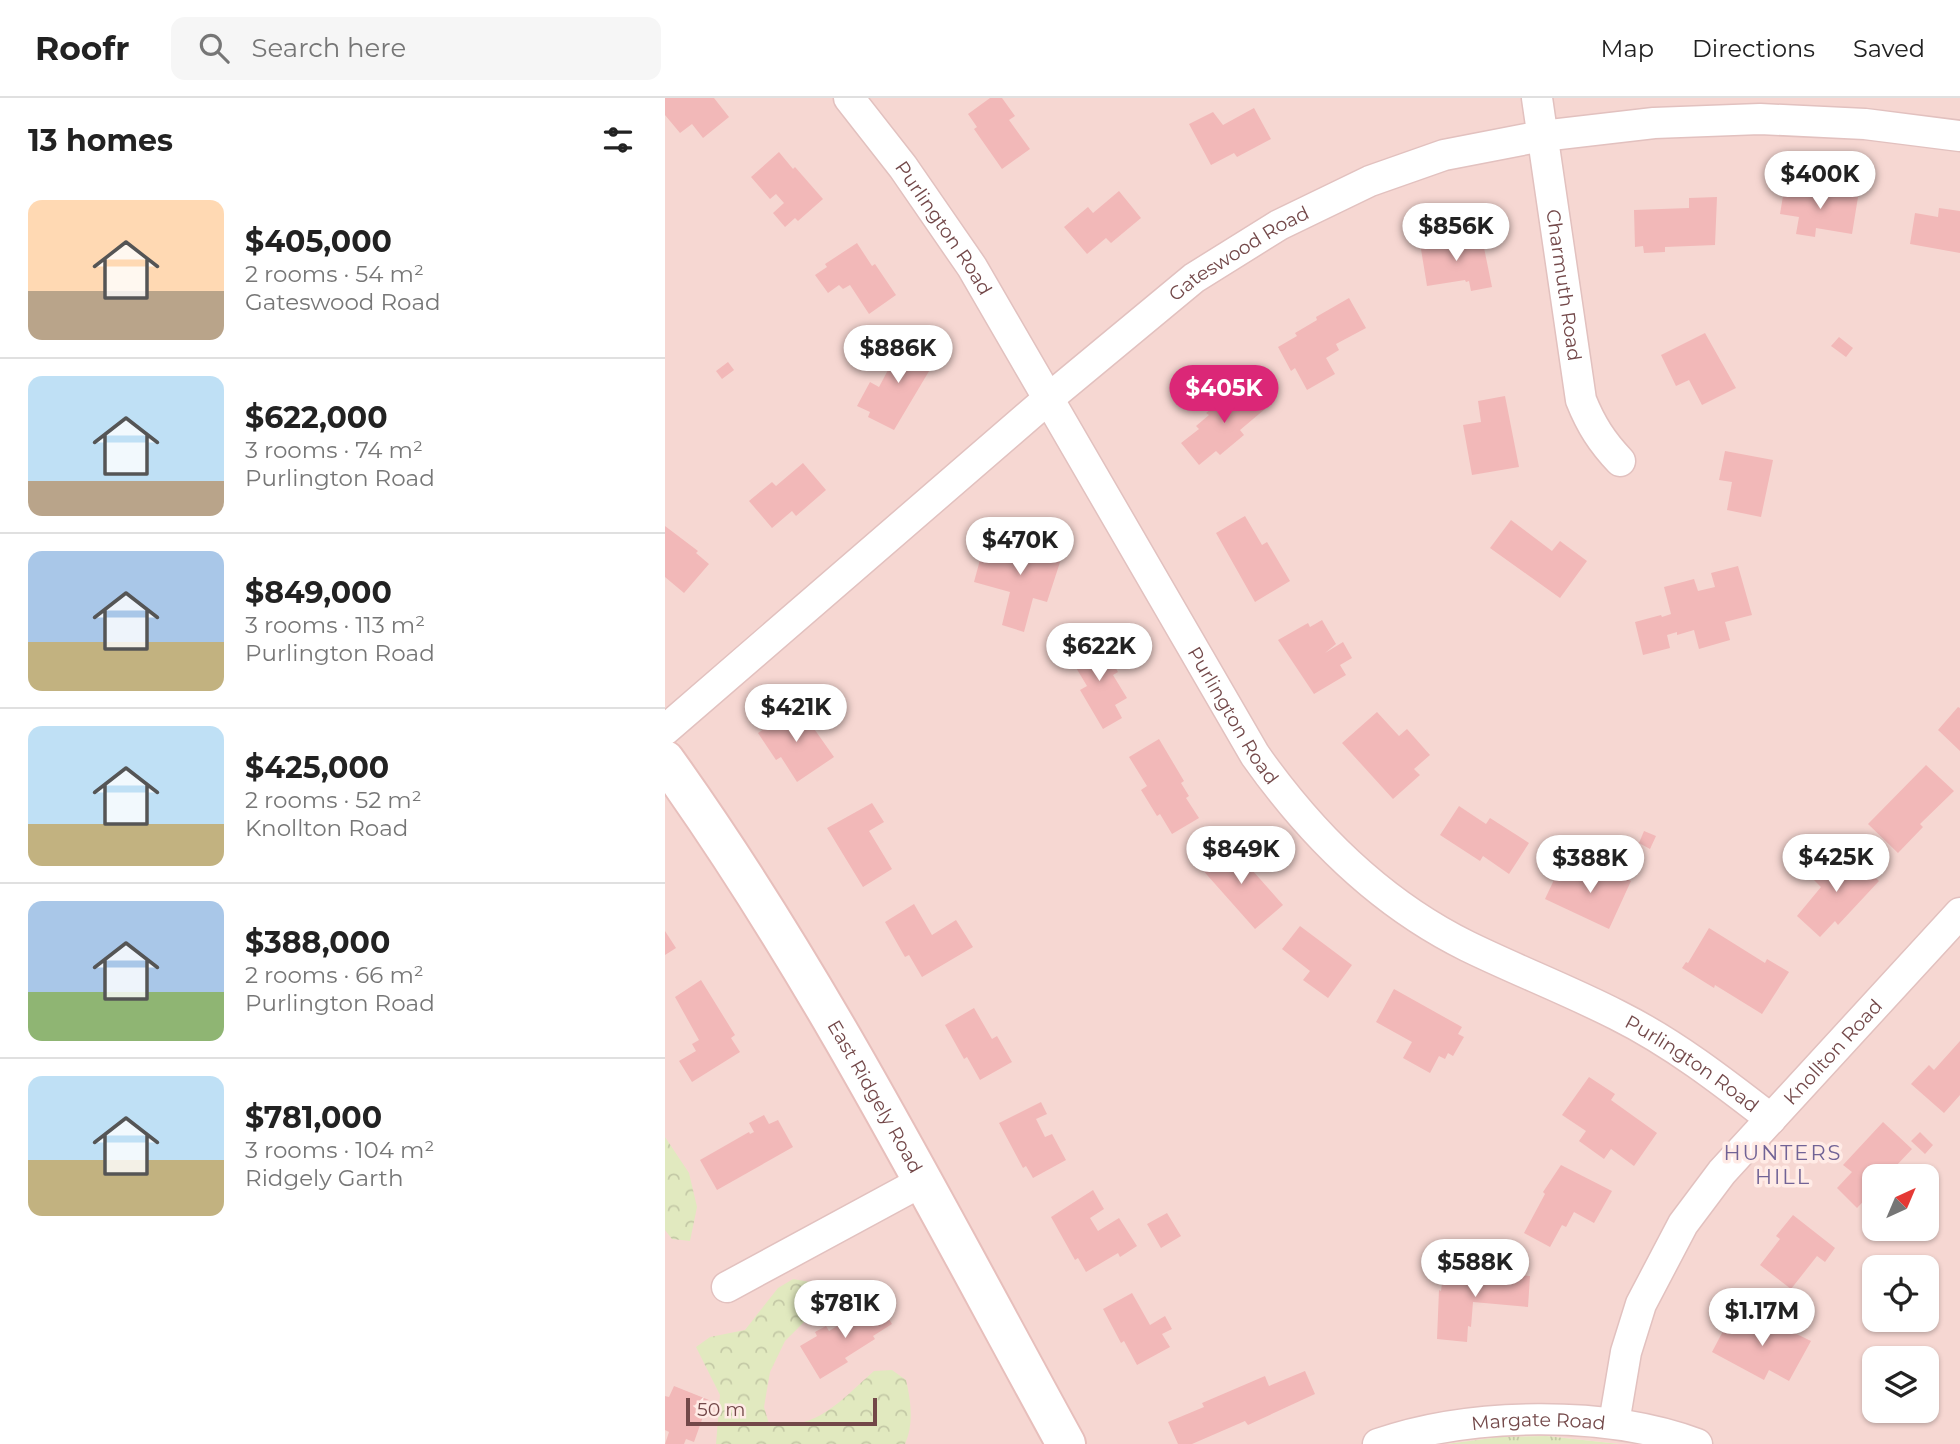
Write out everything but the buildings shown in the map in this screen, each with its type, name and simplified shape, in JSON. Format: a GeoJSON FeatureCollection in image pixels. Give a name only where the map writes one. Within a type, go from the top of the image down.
{"type":"FeatureCollection","features":[{"type":"Feature","properties":{"kind":"street","name":"Purlington Road"},"geometry":{"type":"LineString","coordinates":[[849,98],[903,167],[972,267],[1255,755],[1283,795],[1318,834],[1359,873],[1407,910],[1465,945],[1618,1015],[1666,1042],[1711,1072],[1771,1119]]}},
{"type":"Feature","properties":{"kind":"street","name":"Charmuth Road"},"geometry":{"type":"LineString","coordinates":[[1537,98],[1581,400],[1603,443],[1620,461]]}},
{"type":"Feature","properties":{"kind":"street","name":"Gateswood Road"},"geometry":{"type":"LineString","coordinates":[[665,730],[1048,399],[1194,278],[1279,225],[1370,181],[1444,155],[1542,136],[1654,124],[1760,119],[1865,124],[1960,136]]}},
{"type":"Feature","properties":{"kind":"street","name":"East Ridgely Road"},"geometry":{"type":"LineString","coordinates":[[665,760],[790,952],[1066,1444]]}},
{"type":"Feature","properties":{"kind":"street","name":"Knollton Road"},"geometry":{"type":"LineString","coordinates":[[1613,1423],[1626,1352],[1641,1304],[1683,1224],[1722,1172],[1960,913]]}},
{"type":"Feature","properties":{"kind":"street"},"geometry":{"type":"LineString","coordinates":[[727,1287],[921,1182]]}},
{"type":"Feature","properties":{"kind":"street","name":"Margate Road"},"geometry":{"type":"LineString","coordinates":[[1378,1444],[1443,1429],[1546,1419],[1613,1423],[1697,1444]]}},
{"type":"Feature","properties":{"kind":"shaded area"},"geometry":{"type":"Polygon","coordinates":[[[665,98],[1960,98],[1960,1444],[1620,1444],[1546,1436],[1500,1437],[1446,1444],[665,1444],[665,98]]]}},
{"type":"Feature","properties":{"kind":"green space"},"geometry":{"type":"Polygon","coordinates":[[[665,1137],[689,1173],[697,1207],[690,1241],[672,1239],[665,1230],[665,1137]]]}},
{"type":"Feature","properties":{"kind":"green space"},"geometry":{"type":"Polygon","coordinates":[[[793,1279],[810,1282],[810,1316],[785,1341],[770,1372],[764,1407],[769,1424],[801,1423],[814,1418],[839,1402],[874,1371],[892,1370],[906,1380],[909,1396],[911,1420],[905,1444],[716,1444],[720,1395],[696,1347],[710,1337],[745,1330],[778,1288],[793,1279]]]}},
{"type":"Feature","properties":{"kind":"green space"},"geometry":{"type":"Polygon","coordinates":[[[1546,1436],[1620,1444],[1446,1444],[1500,1437],[1546,1436]]]}},
{"type":"Feature","properties":{"kind":"district","name":"HUNTERS HILL"},"geometry":{"type":"Point","coordinates":[1783,1165]}}]}
